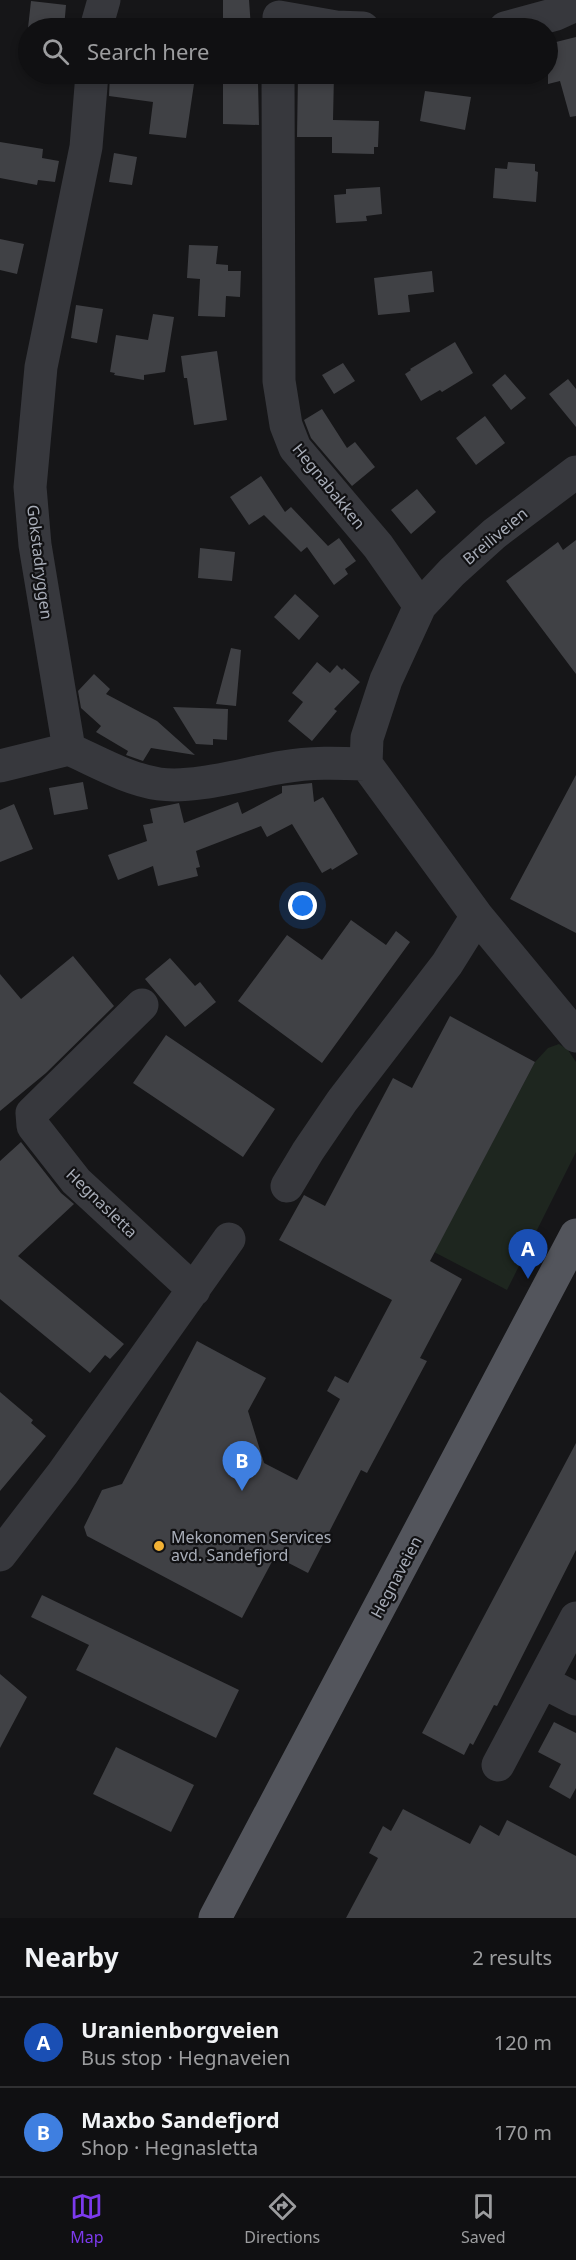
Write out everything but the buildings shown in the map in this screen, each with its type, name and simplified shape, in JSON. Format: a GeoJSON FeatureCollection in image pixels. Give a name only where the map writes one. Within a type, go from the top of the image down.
{"type":"FeatureCollection","features":[{"type":"Feature","properties":{"kind":"main road","name":"Hegnaveien"},"geometry":{"type":"LineString","coordinates":[[215,1918],[576,1235]]}},
{"type":"Feature","properties":{"kind":"street"},"geometry":{"type":"LineString","coordinates":[[99,18],[104,0]]}},
{"type":"Feature","properties":{"kind":"street"},"geometry":{"type":"LineString","coordinates":[[541,18],[576,5]]}},
{"type":"Feature","properties":{"kind":"street","name":"Gokstadryggen"},"geometry":{"type":"LineString","coordinates":[[69,749],[35,545],[30,487],[41,367],[86,147],[91,84]]}},
{"type":"Feature","properties":{"kind":"street","name":"Hegnabakken"},"geometry":{"type":"LineString","coordinates":[[278,84],[279,381],[286,425],[295,448],[378,546],[420,606]]}},
{"type":"Feature","properties":{"kind":"street","name":"Breiliveien"},"geometry":{"type":"LineString","coordinates":[[420,606],[452,572],[494,534],[576,472]]}},
{"type":"Feature","properties":{"kind":"street"},"geometry":{"type":"LineString","coordinates":[[420,606],[386,680],[367,738],[366,764],[477,916],[576,1036]]}},
{"type":"Feature","properties":{"kind":"street"},"geometry":{"type":"LineString","coordinates":[[0,766],[69,749],[130,777],[160,784],[198,783],[284,766],[322,762],[366,764]]}},
{"type":"Feature","properties":{"kind":"street"},"geometry":{"type":"LineString","coordinates":[[287,1186],[342,1101],[447,964],[477,916]]}},
{"type":"Feature","properties":{"kind":"street","name":"Hegnasletta"},"geometry":{"type":"LineString","coordinates":[[142,1005],[32,1113],[33,1126],[76,1182],[194,1290]]}},
{"type":"Feature","properties":{"kind":"street"},"geometry":{"type":"LineString","coordinates":[[0,1555],[63,1473],[229,1239]]}},
{"type":"Feature","properties":{"kind":"street"},"geometry":{"type":"LineString","coordinates":[[498,1765],[576,1618]]}},
{"type":"Feature","properties":{"kind":"street"},"geometry":{"type":"LineString","coordinates":[[543,1682],[576,1699]]}},
{"type":"Feature","properties":{"kind":"shaded area"},"geometry":{"type":"Polygon","coordinates":[[[559,1044],[568,1050],[576,1062],[576,1152],[507,1290],[434,1252],[535,1062],[548,1048],[559,1044]]]}},
{"type":"Feature","properties":{"kind":"place","name":"Uranienborgveien"},"geometry":{"type":"Point","coordinates":[528,1279]}},
{"type":"Feature","properties":{"kind":"place","name":"Maxbo Sandefjord"},"geometry":{"type":"Point","coordinates":[242,1491]}},
{"type":"Feature","properties":{"kind":"place","name":"Mekonomen Services avd. Sandefjord"},"geometry":{"type":"Point","coordinates":[159,1546]}}]}
